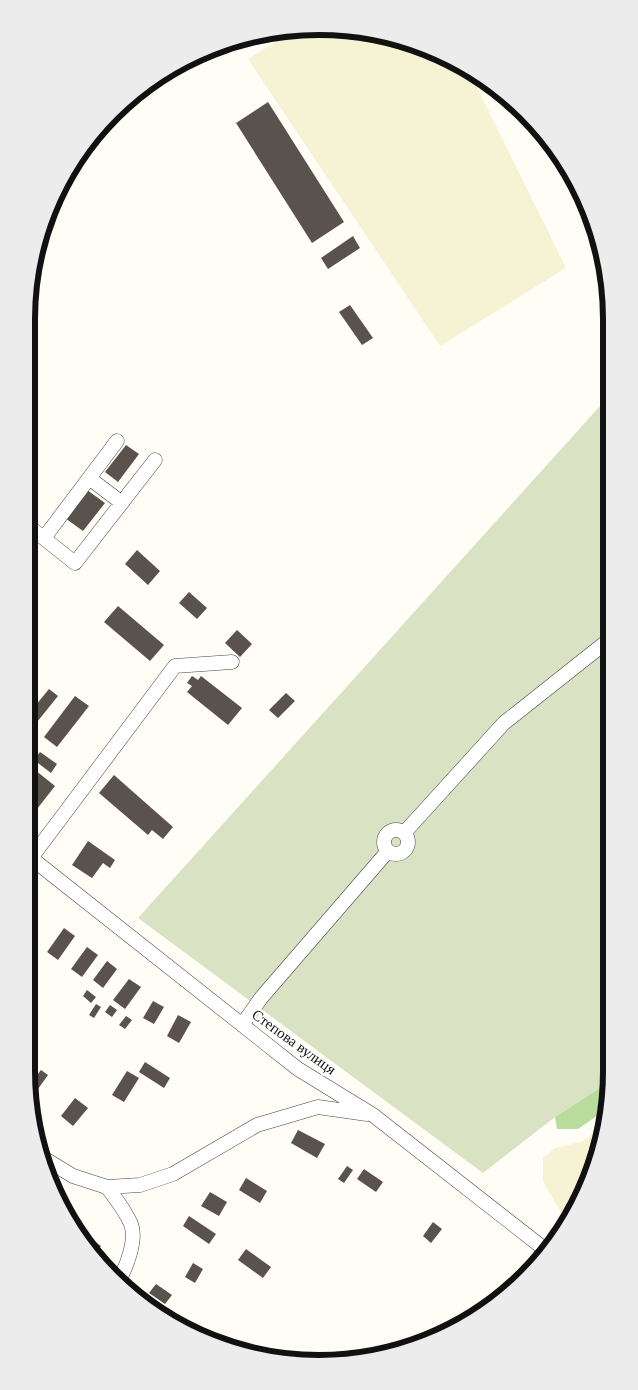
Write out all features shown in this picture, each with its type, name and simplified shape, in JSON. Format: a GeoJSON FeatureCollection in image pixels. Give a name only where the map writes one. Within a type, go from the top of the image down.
{"type":"FeatureCollection","features":[{"type":"Feature","properties":{"kind":"street"},"geometry":{"type":"LineString","coordinates":[[44,538],[117,441]]}},
{"type":"Feature","properties":{"kind":"street"},"geometry":{"type":"LineString","coordinates":[[35,531],[75,563],[155,460]]}},
{"type":"Feature","properties":{"kind":"street"},"geometry":{"type":"LineString","coordinates":[[89,478],[122,503]]}},
{"type":"Feature","properties":{"kind":"street"},"geometry":{"type":"LineString","coordinates":[[242,1025],[261,998],[388,851],[398,854],[406,849],[408,840],[404,832],[504,724],[603,646]]}},
{"type":"Feature","properties":{"kind":"street"},"geometry":{"type":"LineString","coordinates":[[35,848],[175,666],[232,662]]}},
{"type":"Feature","properties":{"kind":"street","name":"Степова вулиця"},"geometry":{"type":"LineString","coordinates":[[35,861],[298,1069],[373,1115],[541,1247]]}},
{"type":"Feature","properties":{"kind":"street"},"geometry":{"type":"LineString","coordinates":[[50,1162],[73,1176],[107,1187],[140,1185],[173,1174],[258,1125],[318,1107],[373,1115]]}},
{"type":"Feature","properties":{"kind":"street"},"geometry":{"type":"LineString","coordinates":[[107,1187],[132,1225],[131,1247],[122,1275]]}},
{"type":"Feature","properties":{"kind":"shaded area"},"geometry":{"type":"Polygon","coordinates":[[[319,35],[356,37],[410,50],[445,64],[476,82],[566,268],[440,346],[248,59],[284,37],[319,35]]]}},
{"type":"Feature","properties":{"kind":"shaded area"},"geometry":{"type":"Polygon","coordinates":[[[597,1131],[581,1180],[564,1215],[543,1181],[543,1158],[555,1148],[581,1142],[597,1131]]]}},
{"type":"Feature","properties":{"kind":"green space"},"geometry":{"type":"Polygon","coordinates":[[[603,403],[602,1086],[555,1117],[483,1173],[138,918],[603,403]]]}},
{"type":"Feature","properties":{"kind":"green space"},"geometry":{"type":"Polygon","coordinates":[[[602,1086],[600,1114],[578,1129],[557,1129],[555,1117],[602,1086]]]}},
{"type":"Feature","properties":{"kind":"building"},"geometry":{"type":"Polygon","coordinates":[[[268,102],[344,222],[312,243],[236,123],[268,102]]]}},
{"type":"Feature","properties":{"kind":"building"},"geometry":{"type":"Polygon","coordinates":[[[353,236],[360,248],[328,269],[321,258],[353,236]]]}},
{"type":"Feature","properties":{"kind":"building"},"geometry":{"type":"Polygon","coordinates":[[[350,305],[373,338],[362,345],[339,312],[350,305]]]}},
{"type":"Feature","properties":{"kind":"building"},"geometry":{"type":"Polygon","coordinates":[[[126,445],[139,454],[118,482],[105,472],[126,445]]]}},
{"type":"Feature","properties":{"kind":"building"},"geometry":{"type":"Polygon","coordinates":[[[87,490],[105,503],[83,531],[65,518],[87,490]]]}},
{"type":"Feature","properties":{"kind":"building"},"geometry":{"type":"Polygon","coordinates":[[[137,550],[160,571],[148,585],[125,564],[137,550]]]}},
{"type":"Feature","properties":{"kind":"building"},"geometry":{"type":"Polygon","coordinates":[[[189,592],[207,608],[197,619],[179,603],[189,592]]]}},
{"type":"Feature","properties":{"kind":"building"},"geometry":{"type":"Polygon","coordinates":[[[118,606],[164,645],[150,661],[104,622],[118,606]]]}},
{"type":"Feature","properties":{"kind":"building"},"geometry":{"type":"Polygon","coordinates":[[[237,630],[252,644],[240,657],[225,643],[237,630]]]}},
{"type":"Feature","properties":{"kind":"building"},"geometry":{"type":"Polygon","coordinates":[[[192,676],[198,680],[201,676],[242,708],[228,725],[187,692],[192,686],[187,683],[192,676]]]}},
{"type":"Feature","properties":{"kind":"building"},"geometry":{"type":"Polygon","coordinates":[[[49,689],[58,696],[35,725],[35,706],[49,689]]]}},
{"type":"Feature","properties":{"kind":"building"},"geometry":{"type":"Polygon","coordinates":[[[286,693],[295,701],[278,718],[269,710],[286,693]]]}},
{"type":"Feature","properties":{"kind":"building"},"geometry":{"type":"Polygon","coordinates":[[[75,696],[89,706],[57,747],[44,737],[75,696]]]}},
{"type":"Feature","properties":{"kind":"building"},"geometry":{"type":"Polygon","coordinates":[[[40,752],[57,764],[51,773],[35,761],[40,752]]]}},
{"type":"Feature","properties":{"kind":"building"},"geometry":{"type":"Polygon","coordinates":[[[35,770],[55,786],[37,809],[35,807],[35,770]]]}},
{"type":"Feature","properties":{"kind":"building"},"geometry":{"type":"Polygon","coordinates":[[[114,775],[173,827],[163,839],[152,830],[148,835],[99,793],[114,775]]]}},
{"type":"Feature","properties":{"kind":"building"},"geometry":{"type":"Polygon","coordinates":[[[88,841],[115,860],[110,868],[103,863],[92,878],[72,865],[88,841]]]}},
{"type":"Feature","properties":{"kind":"building"},"geometry":{"type":"Polygon","coordinates":[[[64,928],[75,936],[58,960],[47,952],[64,928]]]}},
{"type":"Feature","properties":{"kind":"building"},"geometry":{"type":"Polygon","coordinates":[[[87,947],[98,955],[82,977],[71,969],[87,947]]]}},
{"type":"Feature","properties":{"kind":"building"},"geometry":{"type":"Polygon","coordinates":[[[107,961],[117,969],[103,988],[93,980],[107,961]]]}},
{"type":"Feature","properties":{"kind":"building"},"geometry":{"type":"Polygon","coordinates":[[[129,979],[141,987],[125,1009],[113,1000],[129,979]]]}},
{"type":"Feature","properties":{"kind":"building"},"geometry":{"type":"Polygon","coordinates":[[[87,990],[96,997],[91,1003],[83,996],[87,990]]]}},
{"type":"Feature","properties":{"kind":"building"},"geometry":{"type":"Polygon","coordinates":[[[153,1001],[164,1007],[154,1024],[143,1018],[153,1001]]]}},
{"type":"Feature","properties":{"kind":"building"},"geometry":{"type":"Polygon","coordinates":[[[96,1004],[101,1007],[94,1018],[89,1015],[96,1004]]]}},
{"type":"Feature","properties":{"kind":"building"},"geometry":{"type":"Polygon","coordinates":[[[110,1005],[117,1010],[112,1017],[105,1012],[110,1005]]]}},
{"type":"Feature","properties":{"kind":"building"},"geometry":{"type":"Polygon","coordinates":[[[178,1015],[191,1022],[179,1043],[167,1036],[178,1015]]]}},
{"type":"Feature","properties":{"kind":"building"},"geometry":{"type":"Polygon","coordinates":[[[126,1016],[132,1020],[125,1029],[119,1025],[126,1016]]]}},
{"type":"Feature","properties":{"kind":"building"},"geometry":{"type":"Polygon","coordinates":[[[145,1062],[170,1078],[164,1088],[139,1072],[145,1062]]]}},
{"type":"Feature","properties":{"kind":"building"},"geometry":{"type":"Polygon","coordinates":[[[41,1070],[48,1075],[36,1092],[36,1090],[35,1078],[41,1070]]]}},
{"type":"Feature","properties":{"kind":"building"},"geometry":{"type":"Polygon","coordinates":[[[127,1071],[139,1078],[124,1102],[112,1095],[127,1071]]]}},
{"type":"Feature","properties":{"kind":"building"},"geometry":{"type":"Polygon","coordinates":[[[75,1098],[88,1108],[73,1126],[61,1116],[75,1098]]]}},
{"type":"Feature","properties":{"kind":"building"},"geometry":{"type":"Polygon","coordinates":[[[298,1130],[325,1144],[317,1158],[291,1143],[298,1130]]]}},
{"type":"Feature","properties":{"kind":"building"},"geometry":{"type":"Polygon","coordinates":[[[347,1166],[353,1170],[344,1183],[338,1179],[347,1166]]]}},
{"type":"Feature","properties":{"kind":"building"},"geometry":{"type":"Polygon","coordinates":[[[364,1169],[383,1182],[376,1192],[357,1179],[364,1169]]]}},
{"type":"Feature","properties":{"kind":"building"},"geometry":{"type":"Polygon","coordinates":[[[246,1178],[267,1191],[260,1203],[239,1190],[246,1178]]]}},
{"type":"Feature","properties":{"kind":"building"},"geometry":{"type":"Polygon","coordinates":[[[210,1192],[227,1202],[219,1216],[201,1206],[210,1192]]]}},
{"type":"Feature","properties":{"kind":"building"},"geometry":{"type":"Polygon","coordinates":[[[189,1216],[216,1234],[209,1244],[183,1226],[189,1216]]]}},
{"type":"Feature","properties":{"kind":"building"},"geometry":{"type":"Polygon","coordinates":[[[433,1222],[442,1229],[431,1243],[423,1236],[433,1222]]]}},
{"type":"Feature","properties":{"kind":"building"},"geometry":{"type":"Polygon","coordinates":[[[89,1238],[101,1246],[98,1249],[89,1238]]]}},
{"type":"Feature","properties":{"kind":"building"},"geometry":{"type":"Polygon","coordinates":[[[246,1249],[271,1267],[263,1278],[238,1260],[246,1249]]]}},
{"type":"Feature","properties":{"kind":"building"},"geometry":{"type":"Polygon","coordinates":[[[193,1263],[203,1269],[195,1283],[185,1277],[193,1263]]]}},
{"type":"Feature","properties":{"kind":"building"},"geometry":{"type":"Polygon","coordinates":[[[156,1284],[172,1295],[165,1304],[149,1293],[156,1284]]]}}]}
